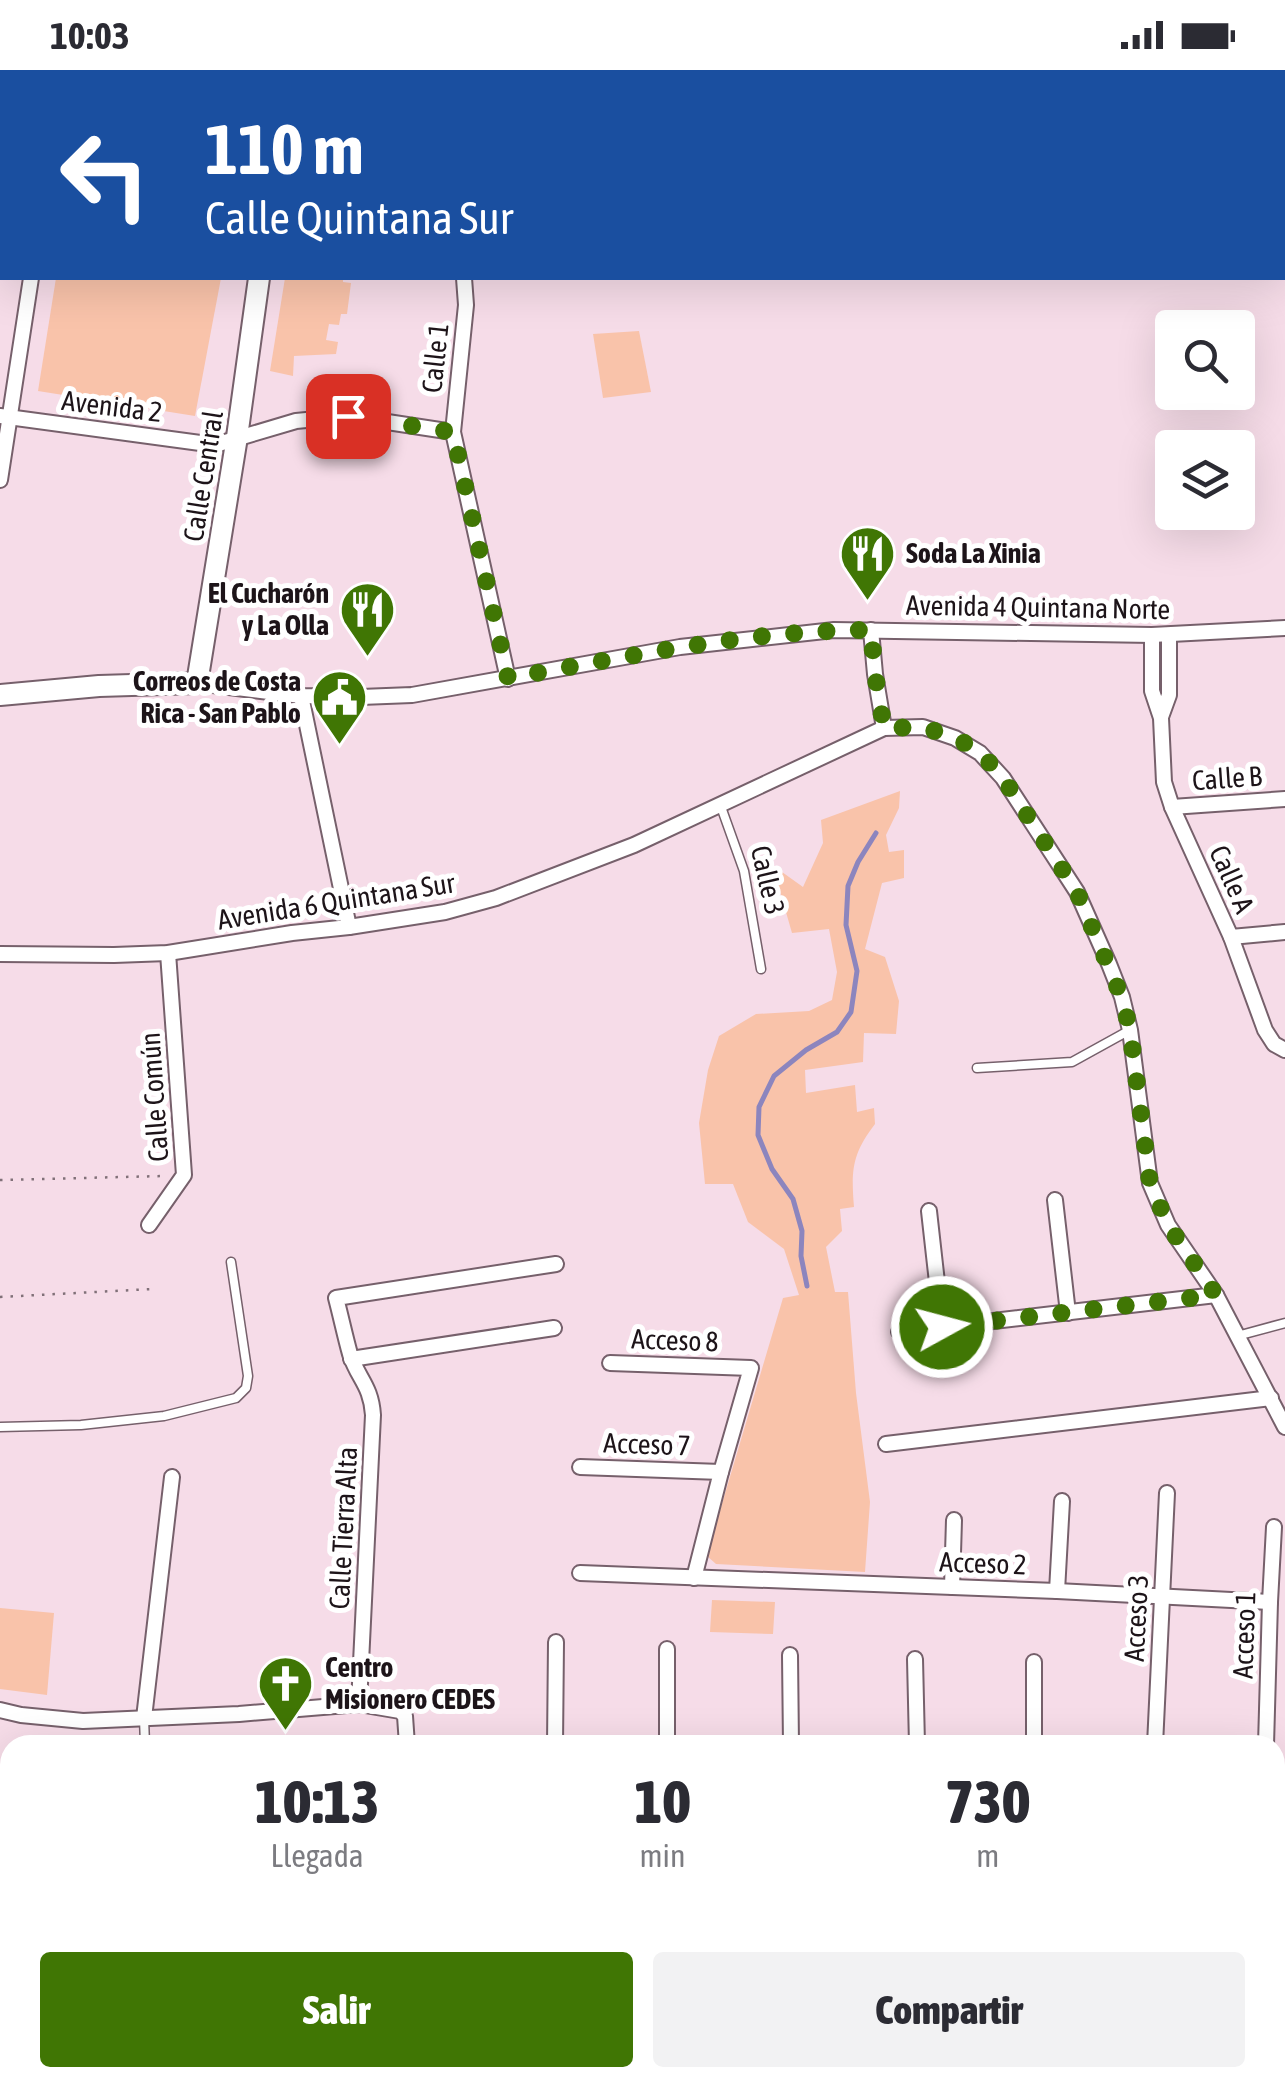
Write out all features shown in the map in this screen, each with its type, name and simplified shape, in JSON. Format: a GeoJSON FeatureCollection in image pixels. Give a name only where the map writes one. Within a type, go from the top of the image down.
{"type":"FeatureCollection","features":[{"type":"Feature","properties":{"kind":"main road","name":"Calle Central"},"geometry":{"type":"LineString","coordinates":[[197,683],[260,280]]}},
{"type":"Feature","properties":{"kind":"main road"},"geometry":{"type":"LineString","coordinates":[[0,695],[197,683]]}},
{"type":"Feature","properties":{"kind":"street"},"geometry":{"type":"LineString","coordinates":[[0,480],[5,417],[32,280]]}},
{"type":"Feature","properties":{"kind":"street","name":"Calle 1"},"geometry":{"type":"LineString","coordinates":[[464,280],[466,305],[453,432],[508,678]]}},
{"type":"Feature","properties":{"kind":"street","name":"Avenida 2"},"geometry":{"type":"LineString","coordinates":[[5,417],[215,444],[296,422],[348,416],[453,432]]}},
{"type":"Feature","properties":{"kind":"street","name":"Avenida 4 Quintana Norte"},"geometry":{"type":"LineString","coordinates":[[197,683],[301,696],[412,695],[680,647],[834,630],[1170,635],[1285,628]]}},
{"type":"Feature","properties":{"kind":"street"},"geometry":{"type":"LineString","coordinates":[[871,630],[884,728],[923,727],[956,738],[980,752],[1003,778],[1077,892],[1122,998],[1130,1030],[1150,1183],[1168,1225],[1216,1295],[1285,1427]]}},
{"type":"Feature","properties":{"kind":"street","name":"Calle A"},"geometry":{"type":"LineString","coordinates":[[1152,635],[1152,691],[1160,718],[1164,782],[1172,807],[1231,937],[1265,1030],[1274,1044],[1285,1050]]}},
{"type":"Feature","properties":{"kind":"street","name":"Calle A"},"geometry":{"type":"LineString","coordinates":[[1160,718],[1169,695],[1170,635]]}},
{"type":"Feature","properties":{"kind":"street"},"geometry":{"type":"LineString","coordinates":[[301,696],[348,927]]}},
{"type":"Feature","properties":{"kind":"street","name":"Avenida 6 Quintana Sur"},"geometry":{"type":"LineString","coordinates":[[0,954],[168,953],[445,912],[496,898],[634,846],[884,728]]}},
{"type":"Feature","properties":{"kind":"street","name":"Calle B"},"geometry":{"type":"LineString","coordinates":[[1172,807],[1285,799]]}},
{"type":"Feature","properties":{"kind":"street"},"geometry":{"type":"LineString","coordinates":[[1231,937],[1285,932]]}},
{"type":"Feature","properties":{"kind":"street","name":"Calle Común"},"geometry":{"type":"LineString","coordinates":[[148,1225],[184,1176],[168,953]]}},
{"type":"Feature","properties":{"kind":"street"},"geometry":{"type":"LineString","coordinates":[[1055,1200],[1068,1313]]}},
{"type":"Feature","properties":{"kind":"street"},"geometry":{"type":"LineString","coordinates":[[929,1211],[942,1327]]}},
{"type":"Feature","properties":{"kind":"street"},"geometry":{"type":"LineString","coordinates":[[554,1328],[352,1358],[336,1298],[556,1264]]}},
{"type":"Feature","properties":{"kind":"street"},"geometry":{"type":"LineString","coordinates":[[898,1332],[1216,1295]]}},
{"type":"Feature","properties":{"kind":"street","name":"Calle Tierra Alta"},"geometry":{"type":"LineString","coordinates":[[352,1358],[366,1382],[373,1415],[358,1704]]}},
{"type":"Feature","properties":{"kind":"street","name":"Acceso 8"},"geometry":{"type":"LineString","coordinates":[[610,1363],[751,1368],[722,1472]]}},
{"type":"Feature","properties":{"kind":"street"},"geometry":{"type":"LineString","coordinates":[[886,1444],[1271,1398]]}},
{"type":"Feature","properties":{"kind":"street","name":"Acceso 7"},"geometry":{"type":"LineString","coordinates":[[580,1467],[722,1472],[694,1578]]}},
{"type":"Feature","properties":{"kind":"street"},"geometry":{"type":"LineString","coordinates":[[144,1718],[172,1478]]}},
{"type":"Feature","properties":{"kind":"street","name":"Acceso 3"},"geometry":{"type":"LineString","coordinates":[[1155,1735],[1167,1494]]}},
{"type":"Feature","properties":{"kind":"street"},"geometry":{"type":"LineString","coordinates":[[1057,1591],[1062,1501]]}},
{"type":"Feature","properties":{"kind":"street"},"geometry":{"type":"LineString","coordinates":[[952,1587],[954,1520]]}},
{"type":"Feature","properties":{"kind":"street","name":"Acceso 1"},"geometry":{"type":"LineString","coordinates":[[1266,1735],[1274,1527]]}},
{"type":"Feature","properties":{"kind":"street","name":"Acceso 2"},"geometry":{"type":"LineString","coordinates":[[580,1573],[1270,1602]]}},
{"type":"Feature","properties":{"kind":"street"},"geometry":{"type":"LineString","coordinates":[[555,1735],[556,1642]]}},
{"type":"Feature","properties":{"kind":"street"},"geometry":{"type":"LineString","coordinates":[[666,1649],[667,1735]]}},
{"type":"Feature","properties":{"kind":"street"},"geometry":{"type":"LineString","coordinates":[[790,1656],[791,1735]]}},
{"type":"Feature","properties":{"kind":"street"},"geometry":{"type":"LineString","coordinates":[[915,1659],[917,1735]]}},
{"type":"Feature","properties":{"kind":"street"},"geometry":{"type":"LineString","coordinates":[[1034,1662],[1034,1735]]}},
{"type":"Feature","properties":{"kind":"street"},"geometry":{"type":"LineString","coordinates":[[0,1710],[83,1721],[358,1704],[400,1711],[405,1716],[406,1735]]}},
{"type":"Feature","properties":{"kind":"lane","name":"Calle 3"},"geometry":{"type":"LineString","coordinates":[[720,804],[744,871],[761,969]]}},
{"type":"Feature","properties":{"kind":"lane"},"geometry":{"type":"LineString","coordinates":[[978,1068],[1072,1062],[1130,1030]]}},
{"type":"Feature","properties":{"kind":"lane"},"geometry":{"type":"LineString","coordinates":[[0,1427],[81,1425],[164,1416],[236,1398],[246,1388],[248,1376],[231,1262]]}},
{"type":"Feature","properties":{"kind":"lane"},"geometry":{"type":"LineString","coordinates":[[1238,1336],[1285,1323]]}},
{"type":"Feature","properties":{"kind":"lane"},"geometry":{"type":"LineString","coordinates":[[144,1718],[145,1735]]}},
{"type":"Feature","properties":{"kind":"path"},"geometry":{"type":"LineString","coordinates":[[0,1180],[184,1176]]}},
{"type":"Feature","properties":{"kind":"path"},"geometry":{"type":"LineString","coordinates":[[0,1297],[152,1289]]}},
{"type":"Feature","properties":{"kind":"shaded area"},"geometry":{"type":"Polygon","coordinates":[[[56,280],[221,280],[195,416],[38,391],[56,280]]]}},
{"type":"Feature","properties":{"kind":"shaded area"},"geometry":{"type":"Polygon","coordinates":[[[285,280],[351,283],[347,314],[341,314],[339,325],[329,324],[326,340],[338,342],[336,354],[294,356],[293,376],[270,371],[285,280]]]}},
{"type":"Feature","properties":{"kind":"shaded area"},"geometry":{"type":"Polygon","coordinates":[[[639,331],[651,392],[603,398],[593,334],[639,331]]]}},
{"type":"Feature","properties":{"kind":"shaded area"},"geometry":{"type":"Polygon","coordinates":[[[900,791],[899,808],[886,835],[889,852],[904,850],[904,878],[882,883],[865,949],[885,957],[899,1001],[896,1034],[864,1033],[863,1062],[805,1070],[806,1093],[855,1085],[857,1112],[874,1108],[875,1124],[855,1163],[854,1207],[840,1209],[842,1231],[826,1247],[835,1292],[848,1292],[870,1502],[865,1572],[716,1564],[707,1556],[708,1551],[783,1298],[799,1295],[784,1249],[748,1222],[733,1184],[705,1184],[699,1123],[708,1070],[719,1036],[756,1014],[809,1011],[832,1000],[837,972],[829,929],[792,933],[775,874],[782,872],[803,887],[823,843],[821,820],[900,791]]]}},
{"type":"Feature","properties":{"kind":"shaded area"},"geometry":{"type":"Polygon","coordinates":[[[712,1600],[775,1602],[773,1634],[710,1632],[712,1600]]]}},
{"type":"Feature","properties":{"kind":"shaded area"},"geometry":{"type":"Polygon","coordinates":[[[0,1608],[54,1613],[47,1695],[0,1689],[0,1608]]]}},
{"type":"Feature","properties":{"kind":"waterway"},"geometry":{"type":"LineString","coordinates":[[807,1286],[801,1256],[802,1231],[793,1199],[772,1169],[758,1135],[759,1107],[774,1076],[837,1032],[851,1012],[857,971],[846,925],[848,886],[876,833]]}},
{"type":"Feature","properties":{"kind":"place","name":"Soda La Xinia"},"geometry":{"type":"Point","coordinates":[867,602]}},
{"type":"Feature","properties":{"kind":"place","name":"El Cucharón y La Olla"},"geometry":{"type":"Point","coordinates":[368,658]}},
{"type":"Feature","properties":{"kind":"place","name":"Correos de Costa Rica - San Pablo"},"geometry":{"type":"Point","coordinates":[340,746]}},
{"type":"Feature","properties":{"kind":"place","name":"Centro Misionero CEDES"},"geometry":{"type":"Point","coordinates":[286,1732]}},
{"type":"Feature","properties":{"kind":"route"},"geometry":{"type":"LineString","coordinates":[[348,416],[453,432],[508,678],[680,647],[834,630],[871,630],[884,728],[923,727],[956,738],[980,752],[1003,778],[1077,892],[1109,964],[1130,1030],[1150,1183],[1168,1225],[1216,1295],[942,1327]]}}]}
